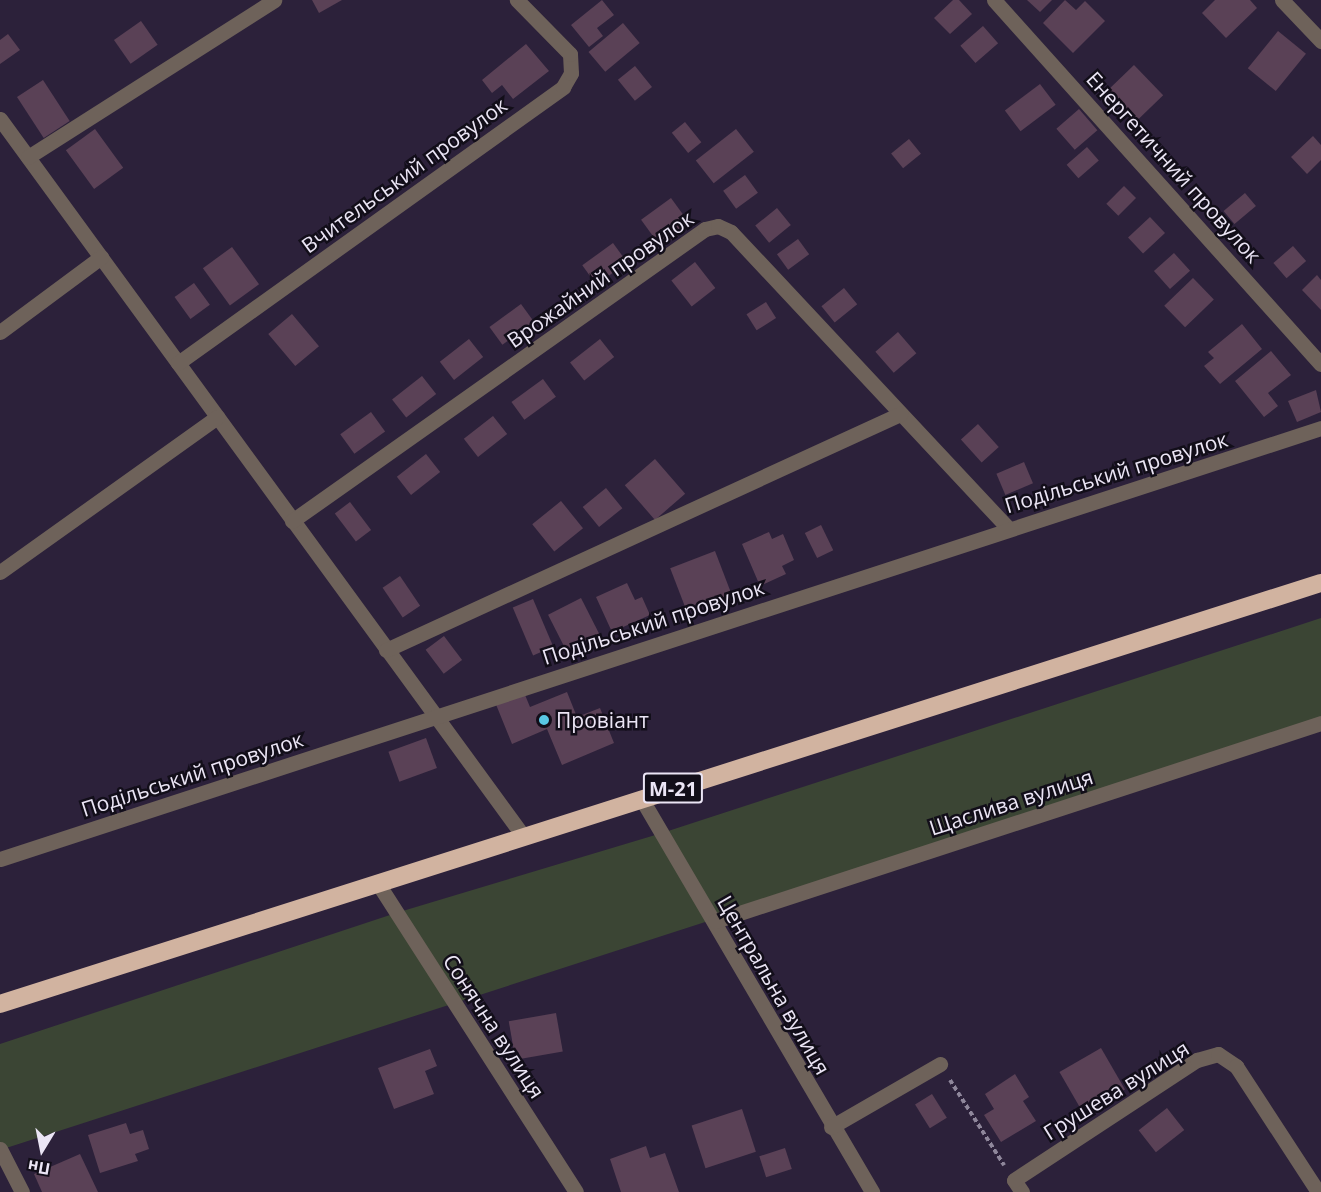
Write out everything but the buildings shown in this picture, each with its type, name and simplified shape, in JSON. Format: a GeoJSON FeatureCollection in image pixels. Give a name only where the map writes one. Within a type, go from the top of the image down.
{"type":"FeatureCollection","features":[{"type":"Feature","properties":{"kind":"highway","name":"М-21"},"geometry":{"type":"LineString","coordinates":[[0,1004],[1321,583]]}},
{"type":"Feature","properties":{"kind":"street"},"geometry":{"type":"LineString","coordinates":[[28,158],[274,0]]}},
{"type":"Feature","properties":{"kind":"street","name":"Вчительський провулок"},"geometry":{"type":"LineString","coordinates":[[178,363],[563,87],[572,73],[570,54],[517,0]]}},
{"type":"Feature","properties":{"kind":"street","name":"Енергетичний провулок"},"geometry":{"type":"LineString","coordinates":[[994,0],[1321,364]]}},
{"type":"Feature","properties":{"kind":"street"},"geometry":{"type":"LineString","coordinates":[[1282,0],[1321,41]]}},
{"type":"Feature","properties":{"kind":"street"},"geometry":{"type":"LineString","coordinates":[[0,119],[434,717],[524,837]]}},
{"type":"Feature","properties":{"kind":"street","name":"Врожайний провулок"},"geometry":{"type":"LineString","coordinates":[[292,521],[711,227],[731,232],[1008,528]]}},
{"type":"Feature","properties":{"kind":"street"},"geometry":{"type":"LineString","coordinates":[[0,332],[100,256]]}},
{"type":"Feature","properties":{"kind":"street"},"geometry":{"type":"LineString","coordinates":[[386,650],[900,414]]}},
{"type":"Feature","properties":{"kind":"street"},"geometry":{"type":"LineString","coordinates":[[0,572],[217,417]]}},
{"type":"Feature","properties":{"kind":"street","name":"Подільський провулок"},"geometry":{"type":"LineString","coordinates":[[0,860],[1008,528],[1160,484],[1321,428]]}},
{"type":"Feature","properties":{"kind":"street","name":"Щаслива вулиця"},"geometry":{"type":"LineString","coordinates":[[714,921],[1321,723]]}},
{"type":"Feature","properties":{"kind":"street","name":"Центральна вулиця"},"geometry":{"type":"LineString","coordinates":[[641,798],[831,1127],[872,1192]]}},
{"type":"Feature","properties":{"kind":"street","name":"Сонячна вулиця"},"geometry":{"type":"LineString","coordinates":[[377,882],[576,1192]]}},
{"type":"Feature","properties":{"kind":"street","name":"Грушева вулиця"},"geometry":{"type":"LineString","coordinates":[[1018,1186],[1197,1060],[1218,1054],[1236,1066],[1318,1192]]}},
{"type":"Feature","properties":{"kind":"street"},"geometry":{"type":"LineString","coordinates":[[831,1127],[940,1064]]}},
{"type":"Feature","properties":{"kind":"street"},"geometry":{"type":"LineString","coordinates":[[0,1149],[22,1192]]}},
{"type":"Feature","properties":{"kind":"path"},"geometry":{"type":"LineString","coordinates":[[940,1064],[1018,1186]]}},
{"type":"Feature","properties":{"kind":"green space"},"geometry":{"type":"Polygon","coordinates":[[[1321,618],[1321,723],[0,1150],[0,1044],[396,913],[662,833],[1321,618]]]}},
{"type":"Feature","properties":{"kind":"place","name":"Провіант"},"geometry":{"type":"Point","coordinates":[544,720]}}]}
